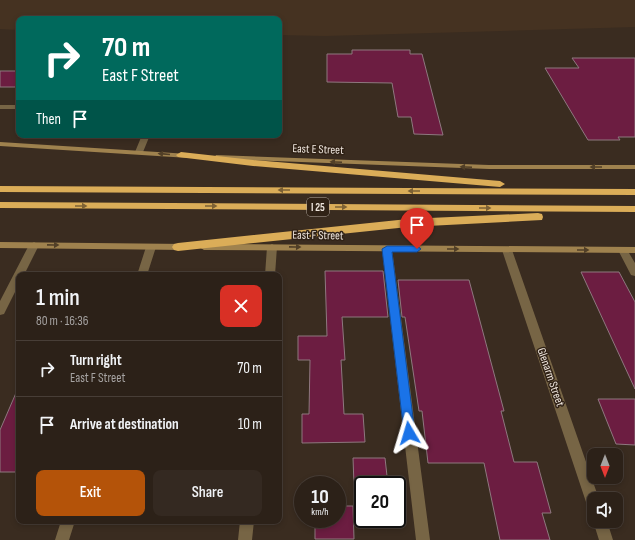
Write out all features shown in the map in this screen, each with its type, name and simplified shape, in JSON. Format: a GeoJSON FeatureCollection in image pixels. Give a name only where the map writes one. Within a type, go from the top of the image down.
{"type":"FeatureCollection","features":[{"type":"Feature","properties":{"kind":"highway"},"geometry":{"type":"LineString","coordinates":[[181,155],[472,182],[635,191]]}},
{"type":"Feature","properties":{"kind":"highway","name":"I 25"},"geometry":{"type":"LineString","coordinates":[[0,189],[635,191]]}},
{"type":"Feature","properties":{"kind":"highway","name":"I 25"},"geometry":{"type":"LineString","coordinates":[[0,205],[635,211]]}},
{"type":"Feature","properties":{"kind":"highway"},"geometry":{"type":"LineString","coordinates":[[178,247],[408,223],[635,211]]}},
{"type":"Feature","properties":{"kind":"main road","name":"East E Street"},"geometry":{"type":"LineString","coordinates":[[0,144],[181,155],[488,167],[635,168]]}},
{"type":"Feature","properties":{"kind":"main road","name":"East F Street"},"geometry":{"type":"LineString","coordinates":[[0,245],[635,250]]}},
{"type":"Feature","properties":{"kind":"street"},"geometry":{"type":"LineString","coordinates":[[0,107],[16,107]]}},
{"type":"Feature","properties":{"kind":"street"},"geometry":{"type":"LineString","coordinates":[[139,152],[145,138]]}},
{"type":"Feature","properties":{"kind":"street"},"geometry":{"type":"LineString","coordinates":[[20,272],[34,245]]}},
{"type":"Feature","properties":{"kind":"street"},"geometry":{"type":"LineString","coordinates":[[143,272],[151,247]]}},
{"type":"Feature","properties":{"kind":"street"},"geometry":{"type":"LineString","coordinates":[[270,272],[272,247]]}},
{"type":"Feature","properties":{"kind":"street"},"geometry":{"type":"LineString","coordinates":[[387,249],[423,540]]}},
{"type":"Feature","properties":{"kind":"street","name":"Glenarm Street"},"geometry":{"type":"LineString","coordinates":[[508,250],[590,492]]}},
{"type":"Feature","properties":{"kind":"street"},"geometry":{"type":"LineString","coordinates":[[622,250],[635,272]]}},
{"type":"Feature","properties":{"kind":"street"},"geometry":{"type":"LineString","coordinates":[[0,311],[16,280]]}},
{"type":"Feature","properties":{"kind":"street"},"geometry":{"type":"LineString","coordinates":[[62,540],[67,524]]}},
{"type":"Feature","properties":{"kind":"street"},"geometry":{"type":"LineString","coordinates":[[246,540],[247,524]]}},
{"type":"Feature","properties":{"kind":"street"},"geometry":{"type":"LineString","coordinates":[[602,528],[606,540]]}},
{"type":"Feature","properties":{"kind":"shaded area"},"geometry":{"type":"Polygon","coordinates":[[[0,0],[635,0],[635,27],[325,36],[282,35],[282,16],[16,16],[16,30],[0,29],[0,0]]]}},
{"type":"Feature","properties":{"kind":"building"},"geometry":{"type":"Polygon","coordinates":[[[352,50],[410,50],[410,54],[422,54],[443,135],[414,134],[411,117],[398,117],[392,83],[327,82],[327,54],[352,54],[352,50]]]}},
{"type":"Feature","properties":{"kind":"building"},"geometry":{"type":"Polygon","coordinates":[[[572,58],[635,58],[635,137],[618,137],[620,140],[588,140],[545,68],[579,68],[572,58]]]}},
{"type":"Feature","properties":{"kind":"building"},"geometry":{"type":"Polygon","coordinates":[[[0,71],[16,71],[16,87],[0,87],[0,71]]]}},
{"type":"Feature","properties":{"kind":"building"},"geometry":{"type":"Polygon","coordinates":[[[325,271],[383,271],[388,317],[342,317],[345,360],[341,360],[344,414],[363,414],[365,442],[302,443],[302,414],[309,414],[310,360],[298,360],[298,336],[327,336],[325,271]]]}},
{"type":"Feature","properties":{"kind":"building"},"geometry":{"type":"Polygon","coordinates":[[[581,272],[619,272],[635,302],[635,389],[581,272]]]}},
{"type":"Feature","properties":{"kind":"building"},"geometry":{"type":"Polygon","coordinates":[[[398,280],[469,280],[504,411],[501,411],[514,462],[537,462],[551,513],[542,513],[550,540],[500,540],[484,463],[428,463],[422,411],[419,411],[405,317],[402,317],[398,280]]]}},
{"type":"Feature","properties":{"kind":"building"},"geometry":{"type":"Polygon","coordinates":[[[16,393],[16,472],[0,472],[0,430],[16,393]]]}},
{"type":"Feature","properties":{"kind":"building"},"geometry":{"type":"Polygon","coordinates":[[[598,399],[635,399],[635,445],[616,444],[598,399]]]}},
{"type":"Feature","properties":{"kind":"building"},"geometry":{"type":"Polygon","coordinates":[[[353,458],[385,458],[387,476],[354,476],[354,485],[353,458]]]}},
{"type":"Feature","properties":{"kind":"building"},"geometry":{"type":"Polygon","coordinates":[[[346,506],[353,506],[354,539],[315,539],[315,528],[346,528],[346,506]]]}},
{"type":"Feature","properties":{"kind":"route"},"geometry":{"type":"LineString","coordinates":[[409,433],[387,249],[417,249]]}}]}
